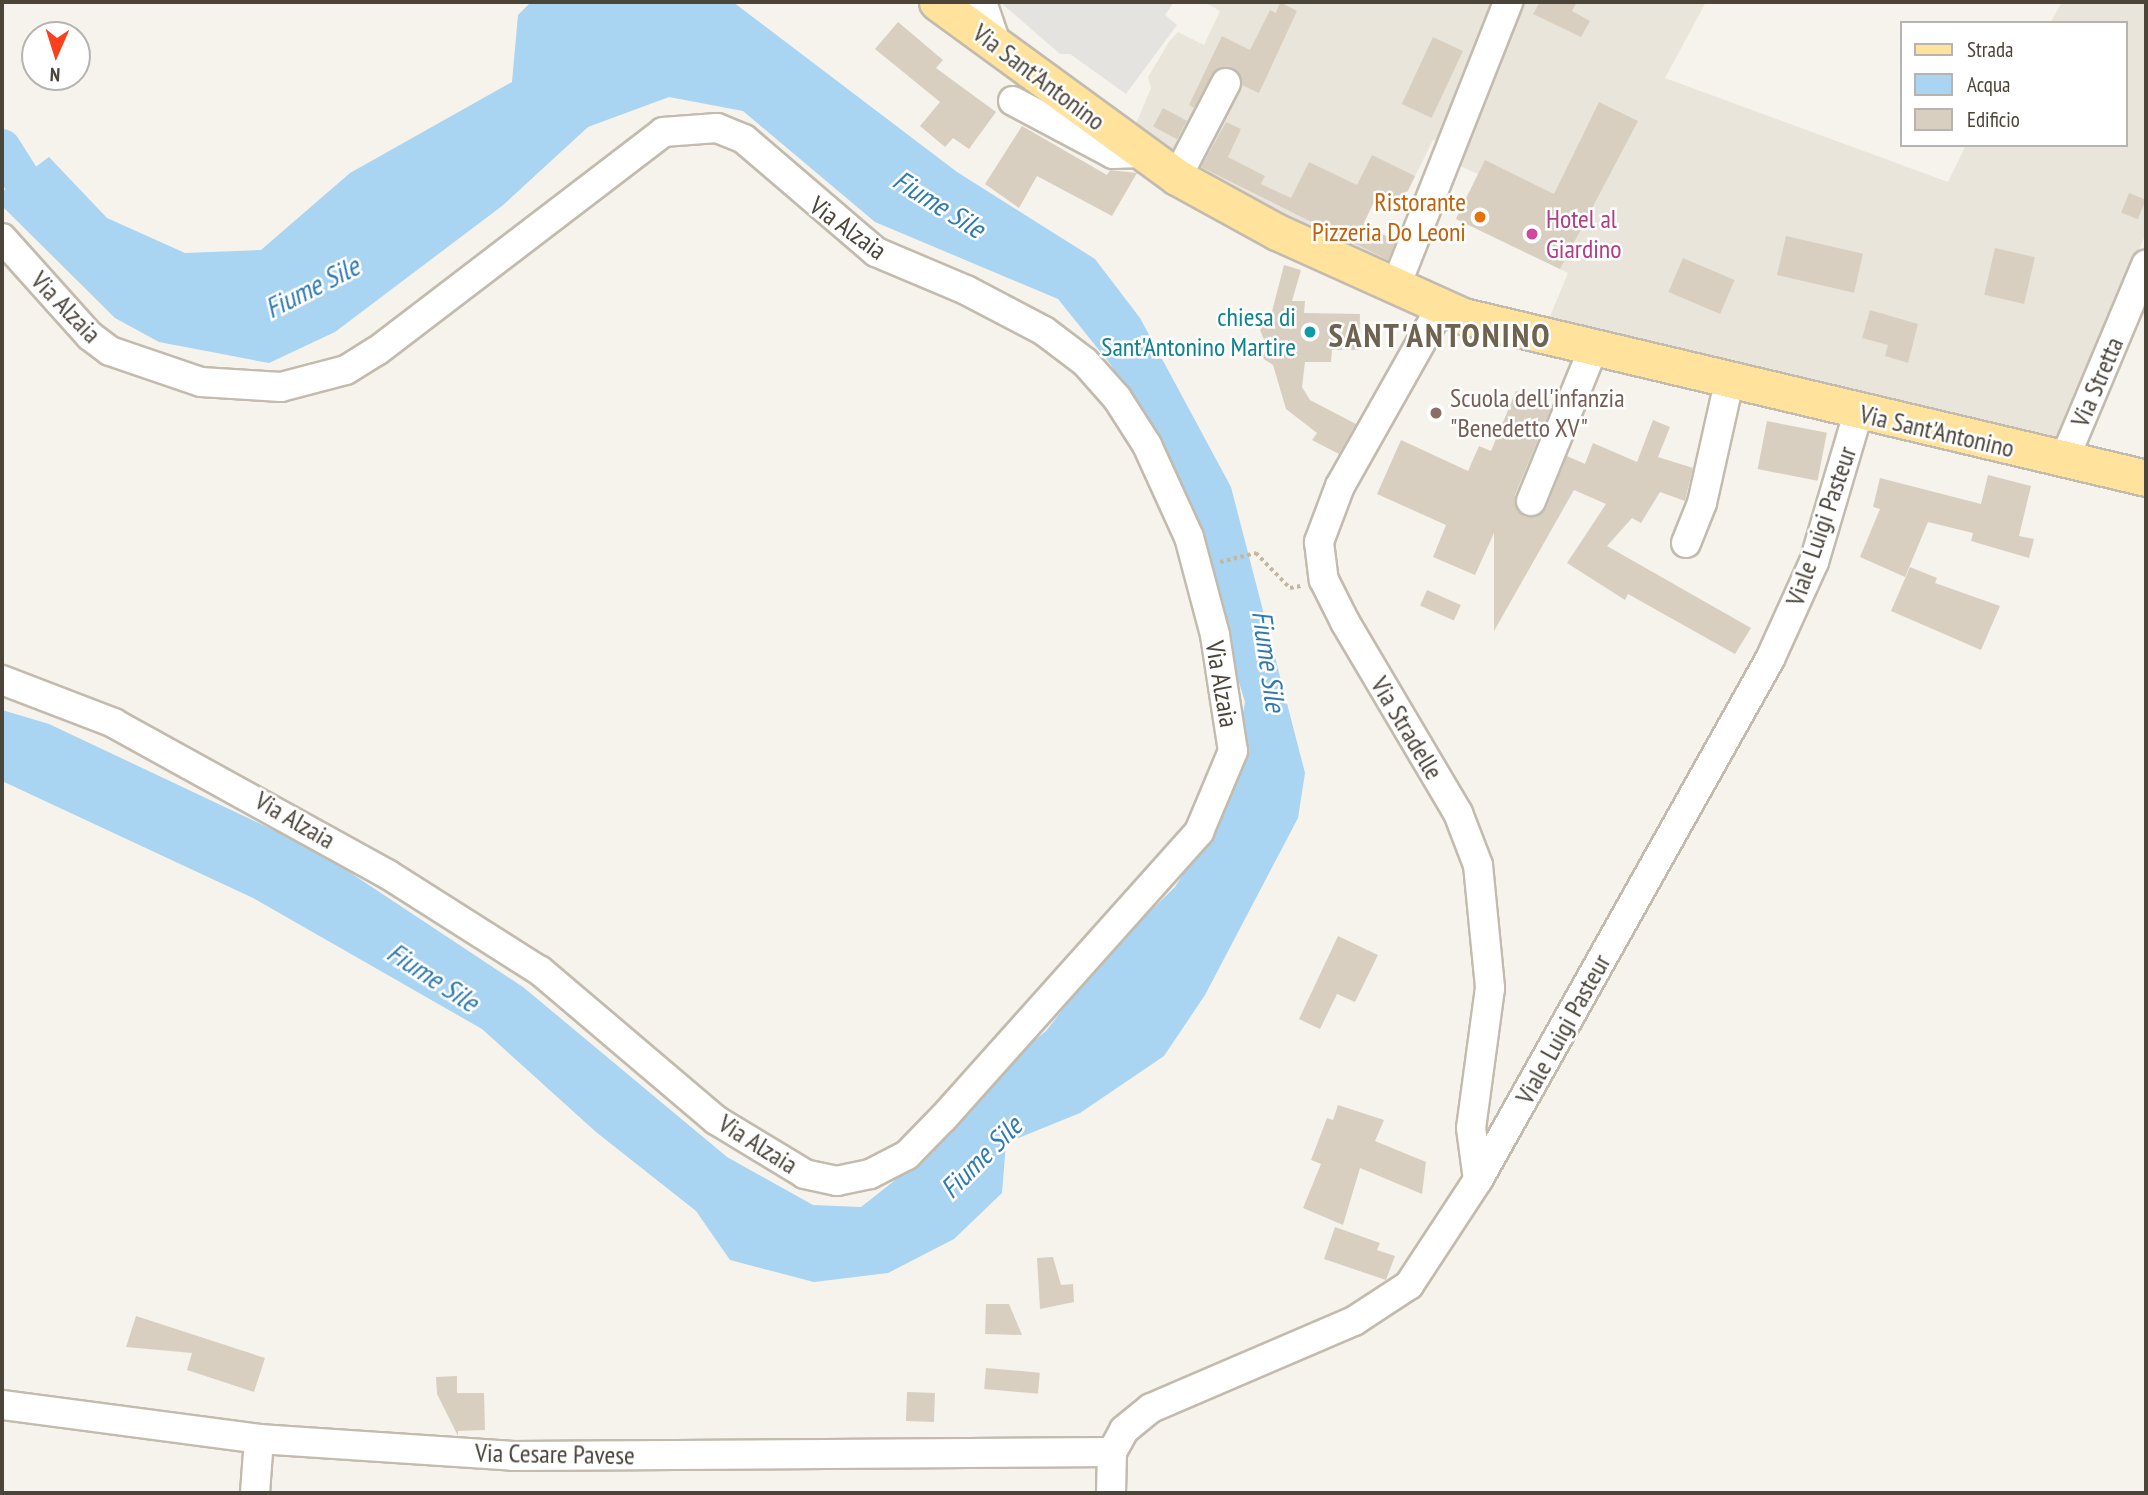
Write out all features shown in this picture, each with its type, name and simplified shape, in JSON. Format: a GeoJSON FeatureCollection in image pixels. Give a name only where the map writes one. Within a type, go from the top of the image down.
{"type":"FeatureCollection","features":[{"type":"Feature","properties":{"kind":"main road","name":"Via Sant'Antonino"},"geometry":{"type":"LineString","coordinates":[[937,2],[1140,153],[1177,177],[1395,288],[1441,307],[1593,349],[1729,382],[2146,478]]}},
{"type":"Feature","properties":{"kind":"street"},"geometry":{"type":"LineString","coordinates":[[982,2],[997,46]]}},
{"type":"Feature","properties":{"kind":"street"},"geometry":{"type":"LineString","coordinates":[[1395,288],[1507,2]]}},
{"type":"Feature","properties":{"kind":"street"},"geometry":{"type":"LineString","coordinates":[[1177,177],[1226,83]]}},
{"type":"Feature","properties":{"kind":"street","name":"Via Sant'Antonino"},"geometry":{"type":"LineString","coordinates":[[1013,101],[1114,154],[1140,153]]}},
{"type":"Feature","properties":{"kind":"street","name":"Via Alzaia"},"geometry":{"type":"LineString","coordinates":[[2,239],[90,336],[110,351],[201,382],[281,387],[346,370],[377,351],[663,132],[718,128],[744,139],[876,252],[966,290],[1044,331],[1085,362],[1117,398],[1147,446],[1189,537],[1217,648],[1233,751],[1199,832],[943,1118],[907,1155],[870,1174],[837,1181],[805,1174],[716,1120],[540,971],[365,861],[114,723],[2,680]]}},
{"type":"Feature","properties":{"kind":"street","name":"Via Stretta"},"geometry":{"type":"LineString","coordinates":[[2064,460],[2146,265]]}},
{"type":"Feature","properties":{"kind":"street","name":"Via Stradelle"},"geometry":{"type":"LineString","coordinates":[[1441,307],[1340,486],[1319,542],[1324,580],[1458,813],[1478,865],[1490,988],[1471,1128],[1478,1180]]}},
{"type":"Feature","properties":{"kind":"street"},"geometry":{"type":"LineString","coordinates":[[1531,501],[1593,349]]}},
{"type":"Feature","properties":{"kind":"street"},"geometry":{"type":"LineString","coordinates":[[1686,543],[1702,503],[1729,382]]}},
{"type":"Feature","properties":{"kind":"street","name":"Viale Luigi Pasteur"},"geometry":{"type":"LineString","coordinates":[[1112,1452],[1124,1430],[1151,1408],[1354,1321],[1409,1285],[1478,1180],[1770,659],[1814,562],[1858,412]]}},
{"type":"Feature","properties":{"kind":"street","name":"Via Cesare Pavese"},"geometry":{"type":"LineString","coordinates":[[2,1405],[259,1439],[513,1457],[1112,1452]]}},
{"type":"Feature","properties":{"kind":"street"},"geometry":{"type":"LineString","coordinates":[[255,1493],[259,1439]]}},
{"type":"Feature","properties":{"kind":"street"},"geometry":{"type":"LineString","coordinates":[[1111,1493],[1112,1452]]}},
{"type":"Feature","properties":{"kind":"path"},"geometry":{"type":"LineString","coordinates":[[1212,2],[1223,2]]}},
{"type":"Feature","properties":{"kind":"path"},"geometry":{"type":"LineString","coordinates":[[1213,563],[1252,554],[1290,588],[1324,580]]}},
{"type":"Feature","properties":{"kind":"shaded area"},"geometry":{"type":"Polygon","coordinates":[[[1000,2],[1174,2],[1165,15],[1177,25],[1126,94],[1070,54],[1060,54],[1000,2]]]}},
{"type":"Feature","properties":{"kind":"shaded area"},"geometry":{"type":"Polygon","coordinates":[[[1204,2],[1498,2],[1441,142],[1433,140],[1402,203],[1379,192],[1363,224],[1402,243],[1389,270],[1192,169],[1181,154],[1135,126],[1151,88],[1148,77],[1169,42],[1178,32],[1204,45],[1220,11],[1204,2]]]}},
{"type":"Feature","properties":{"kind":"shaded area"},"geometry":{"type":"Polygon","coordinates":[[[1521,2],[1706,2],[1665,78],[1948,182],[1965,147],[2127,147],[2127,21],[2051,21],[2062,2],[2146,2],[2146,233],[2060,438],[2055,441],[1548,321],[1568,273],[1456,219],[1478,174],[1460,166],[1521,2]]]}},
{"type":"Feature","properties":{"kind":"water"},"geometry":{"type":"Polygon","coordinates":[[[531,2],[733,2],[957,172],[1095,259],[1140,318],[1231,487],[1305,773],[1298,818],[1205,995],[1164,1056],[1080,1113],[1006,1143],[1002,1193],[954,1239],[888,1273],[814,1282],[730,1260],[696,1211],[596,1132],[482,1029],[253,898],[2,781],[2,710],[49,724],[316,850],[523,987],[727,1157],[813,1205],[861,1207],[922,1159],[971,1092],[1046,1031],[1106,954],[1175,887],[1226,805],[1245,702],[1178,483],[1111,365],[1058,299],[875,222],[743,111],[669,97],[588,127],[502,206],[335,332],[269,363],[159,342],[115,318],[2,206],[2,192],[49,157],[107,218],[185,253],[261,250],[350,173],[512,82],[518,15],[531,2]]]}},
{"type":"Feature","properties":{"kind":"building"},"geometry":{"type":"Polygon","coordinates":[[[1280,2],[1297,11],[1259,93],[1242,85],[1234,69],[1225,67],[1212,75],[1194,108],[1189,105],[1222,36],[1250,50],[1270,10],[1276,13],[1280,2]]]}},
{"type":"Feature","properties":{"kind":"building"},"geometry":{"type":"Polygon","coordinates":[[[1540,2],[1577,2],[1572,11],[1590,21],[1581,37],[1533,14],[1540,2]]]}},
{"type":"Feature","properties":{"kind":"building"},"geometry":{"type":"Polygon","coordinates":[[[898,22],[943,60],[936,68],[996,112],[969,149],[953,138],[945,147],[920,126],[940,102],[875,49],[898,22]]]}},
{"type":"Feature","properties":{"kind":"building"},"geometry":{"type":"Polygon","coordinates":[[[1433,37],[1463,51],[1432,118],[1402,104],[1433,37]]]}},
{"type":"Feature","properties":{"kind":"building"},"geometry":{"type":"Polygon","coordinates":[[[1599,102],[1638,121],[1560,269],[1456,219],[1485,160],[1554,194],[1599,102]]]}},
{"type":"Feature","properties":{"kind":"building"},"geometry":{"type":"Polygon","coordinates":[[[1163,108],[1187,121],[1177,139],[1153,127],[1163,108]]]}},
{"type":"Feature","properties":{"kind":"building"},"geometry":{"type":"Polygon","coordinates":[[[1226,122],[1241,129],[1228,157],[1265,176],[1261,184],[1291,198],[1309,162],[1357,185],[1372,155],[1415,176],[1402,203],[1379,191],[1363,225],[1396,241],[1388,260],[1201,167],[1226,122]]]}},
{"type":"Feature","properties":{"kind":"building"},"geometry":{"type":"Polygon","coordinates":[[[1022,126],[1107,175],[1110,170],[1137,173],[1112,216],[1037,176],[1019,208],[985,184],[1022,126]]]}},
{"type":"Feature","properties":{"kind":"building"},"geometry":{"type":"Polygon","coordinates":[[[2129,193],[2146,200],[2138,219],[2121,212],[2129,193]]]}},
{"type":"Feature","properties":{"kind":"building"},"geometry":{"type":"Polygon","coordinates":[[[1786,236],[1863,254],[1854,293],[1777,275],[1786,236]]]}},
{"type":"Feature","properties":{"kind":"building"},"geometry":{"type":"Polygon","coordinates":[[[1995,248],[2035,257],[2024,304],[1984,295],[1995,248]]]}},
{"type":"Feature","properties":{"kind":"building"},"geometry":{"type":"Polygon","coordinates":[[[1683,258],[1735,280],[1720,314],[1669,292],[1683,258]]]}},
{"type":"Feature","properties":{"kind":"building"},"geometry":{"type":"Polygon","coordinates":[[[1284,265],[1301,270],[1292,301],[1305,301],[1304,313],[1360,314],[1359,350],[1332,350],[1331,362],[1305,362],[1302,387],[1310,400],[1356,424],[1339,454],[1312,440],[1317,433],[1286,409],[1273,365],[1262,358],[1267,347],[1260,330],[1270,319],[1284,265]]]}},
{"type":"Feature","properties":{"kind":"building"},"geometry":{"type":"Polygon","coordinates":[[[1870,310],[1918,324],[1908,363],[1885,356],[1888,345],[1862,338],[1870,310]]]}},
{"type":"Feature","properties":{"kind":"building"},"geometry":{"type":"Polygon","coordinates":[[[1516,391],[1552,406],[1515,495],[1518,511],[1525,517],[1546,508],[1567,456],[1585,464],[1593,443],[1637,462],[1653,420],[1670,427],[1658,457],[1693,468],[1685,501],[1660,492],[1641,523],[1632,518],[1607,546],[1751,628],[1735,654],[1628,594],[1625,600],[1567,563],[1606,504],[1574,490],[1494,631],[1494,533],[1475,575],[1433,557],[1446,525],[1377,494],[1401,440],[1468,471],[1479,446],[1491,451],[1516,391]]]}},
{"type":"Feature","properties":{"kind":"building"},"geometry":{"type":"Polygon","coordinates":[[[1767,421],[1827,433],[1818,481],[1758,469],[1767,421]]]}},
{"type":"Feature","properties":{"kind":"building"},"geometry":{"type":"Polygon","coordinates":[[[1988,475],[2031,486],[2019,536],[2034,539],[2029,558],[1971,541],[1973,533],[1928,522],[1905,577],[1860,557],[1880,509],[1873,507],[1880,478],[1981,504],[1988,475]]]}},
{"type":"Feature","properties":{"kind":"building"},"geometry":{"type":"Polygon","coordinates":[[[1910,567],[1937,578],[1935,583],[2000,606],[1981,650],[1891,611],[1910,567]]]}},
{"type":"Feature","properties":{"kind":"building"},"geometry":{"type":"Polygon","coordinates":[[[1427,590],[1461,605],[1454,621],[1420,606],[1427,590]]]}},
{"type":"Feature","properties":{"kind":"building"},"geometry":{"type":"Polygon","coordinates":[[[1338,936],[1378,955],[1355,1002],[1337,994],[1320,1029],[1299,1019],[1338,936]]]}},
{"type":"Feature","properties":{"kind":"building"},"geometry":{"type":"Polygon","coordinates":[[[1338,1105],[1384,1120],[1375,1141],[1426,1162],[1422,1194],[1360,1168],[1343,1225],[1303,1208],[1321,1164],[1311,1160],[1327,1118],[1333,1120],[1338,1105]]]}},
{"type":"Feature","properties":{"kind":"building"},"geometry":{"type":"Polygon","coordinates":[[[1335,1227],[1380,1243],[1377,1250],[1395,1256],[1386,1280],[1324,1259],[1335,1227]]]}},
{"type":"Feature","properties":{"kind":"building"},"geometry":{"type":"Polygon","coordinates":[[[1053,1257],[1061,1285],[1073,1284],[1074,1302],[1040,1309],[1037,1258],[1053,1257]]]}},
{"type":"Feature","properties":{"kind":"building"},"geometry":{"type":"Polygon","coordinates":[[[986,1304],[1009,1304],[1022,1335],[985,1334],[986,1304]]]}},
{"type":"Feature","properties":{"kind":"building"},"geometry":{"type":"Polygon","coordinates":[[[136,1316],[265,1358],[254,1392],[187,1370],[192,1353],[126,1347],[136,1316]]]}},
{"type":"Feature","properties":{"kind":"building"},"geometry":{"type":"Polygon","coordinates":[[[986,1368],[1040,1373],[1038,1394],[984,1389],[986,1368]]]}},
{"type":"Feature","properties":{"kind":"building"},"geometry":{"type":"Polygon","coordinates":[[[457,1376],[457,1393],[484,1393],[485,1430],[458,1431],[458,1436],[437,1394],[436,1377],[457,1376]]]}},
{"type":"Feature","properties":{"kind":"building"},"geometry":{"type":"Polygon","coordinates":[[[907,1392],[935,1393],[934,1422],[906,1421],[907,1392]]]}},
{"type":"Feature","properties":{"kind":"waterway","name":"Fiume Sile"},"geometry":{"type":"LineString","coordinates":[[2,148],[29,191],[55,218]]}},
{"type":"Feature","properties":{"kind":"place","name":"Ristorante Pizzeria Do Leoni"},"geometry":{"type":"Point","coordinates":[1480,217]}},
{"type":"Feature","properties":{"kind":"place","name":"Hotel al Giardino"},"geometry":{"type":"Point","coordinates":[1532,234]}},
{"type":"Feature","properties":{"kind":"place","name":"chiesa di Sant'Antonino Martire"},"geometry":{"type":"Point","coordinates":[1310,332]}},
{"type":"Feature","properties":{"kind":"place","name":"Scuola dell'infanzia \"Benedetto XV\""},"geometry":{"type":"Point","coordinates":[1436,413]}},
{"type":"Feature","properties":{"kind":"district","name":"SANT'ANTONINO"},"geometry":{"type":"Point","coordinates":[1440,335]}}]}
